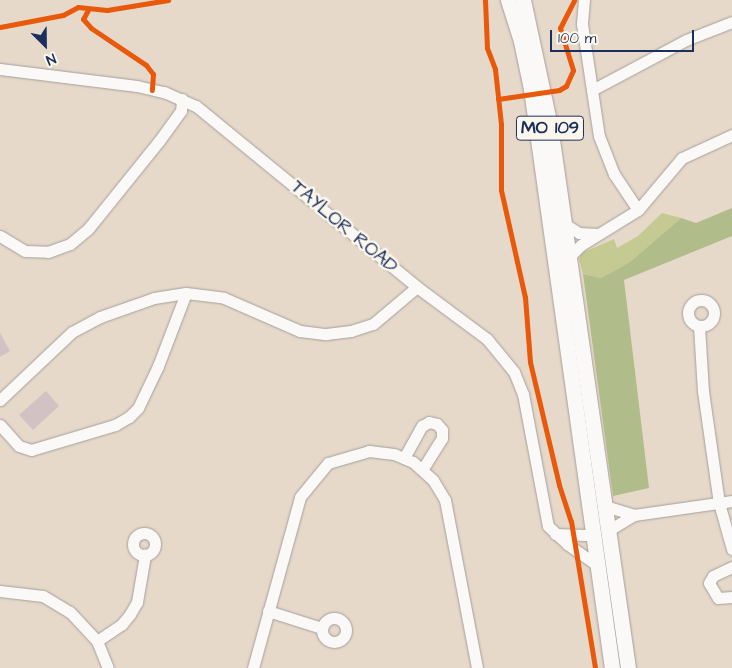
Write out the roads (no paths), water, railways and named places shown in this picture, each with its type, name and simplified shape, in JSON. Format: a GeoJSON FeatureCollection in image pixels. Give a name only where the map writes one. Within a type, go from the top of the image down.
{"type":"FeatureCollection","features":[{"type":"Feature","properties":{"kind":"main road","name":"MO 109"},"geometry":{"type":"LineString","coordinates":[[512,1],[544,89],[628,668]]}},
{"type":"Feature","properties":{"kind":"main road","name":"MO 109"},"geometry":{"type":"LineString","coordinates":[[512,1],[528,76],[612,668]]}},
{"type":"Feature","properties":{"kind":"main road"},"geometry":{"type":"LineString","coordinates":[[593,535],[612,554]]}},
{"type":"Feature","properties":{"kind":"street"},"geometry":{"type":"LineString","coordinates":[[584,0],[582,24],[592,90],[605,152],[622,188],[638,210]]}},
{"type":"Feature","properties":{"kind":"street"},"geometry":{"type":"LineString","coordinates":[[592,90],[686,40],[732,22]]}},
{"type":"Feature","properties":{"kind":"street","name":"TAYLOR ROAD"},"geometry":{"type":"LineString","coordinates":[[0,70],[137,86],[181,102],[221,126],[417,287],[486,339],[514,372],[526,408],[548,526],[554,534]]}},
{"type":"Feature","properties":{"kind":"street"},"geometry":{"type":"LineString","coordinates":[[0,236],[25,251],[48,252],[70,244],[88,229],[181,111],[181,102]]}},
{"type":"Feature","properties":{"kind":"street"},"geometry":{"type":"LineString","coordinates":[[569,257],[598,234],[638,210],[682,158],[732,135]]}},
{"type":"Feature","properties":{"kind":"street"},"geometry":{"type":"LineString","coordinates":[[564,224],[579,232],[598,234]]}},
{"type":"Feature","properties":{"kind":"street"},"geometry":{"type":"LineString","coordinates":[[0,400],[72,332],[86,323],[154,298],[186,293],[224,298],[300,331],[326,334],[351,331],[373,324],[388,314],[417,287]]}},
{"type":"Feature","properties":{"kind":"street"},"geometry":{"type":"LineString","coordinates":[[0,425],[19,446],[31,450],[115,425],[130,417],[138,408],[158,366],[186,293]]}},
{"type":"Feature","properties":{"kind":"street"},"geometry":{"type":"LineString","coordinates":[[699,326],[703,391],[719,503],[732,549]]}},
{"type":"Feature","properties":{"kind":"street"},"geometry":{"type":"LineString","coordinates":[[404,458],[422,426],[429,422],[437,424],[442,430],[442,438],[423,469]]}},
{"type":"Feature","properties":{"kind":"street"},"geometry":{"type":"LineString","coordinates":[[253,668],[300,496],[318,472],[340,458],[368,451],[404,458],[423,469],[446,500],[477,668]]}},
{"type":"Feature","properties":{"kind":"street"},"geometry":{"type":"LineString","coordinates":[[608,530],[634,515],[732,501]]}},
{"type":"Feature","properties":{"kind":"street"},"geometry":{"type":"LineString","coordinates":[[605,506],[634,515]]}},
{"type":"Feature","properties":{"kind":"street"},"geometry":{"type":"LineString","coordinates":[[554,534],[593,535]]}},
{"type":"Feature","properties":{"kind":"street"},"geometry":{"type":"LineString","coordinates":[[554,534],[597,565]]}},
{"type":"Feature","properties":{"kind":"street"},"geometry":{"type":"LineString","coordinates":[[97,642],[122,624],[137,602],[145,555]]}},
{"type":"Feature","properties":{"kind":"street"},"geometry":{"type":"LineString","coordinates":[[732,567],[713,576],[709,583],[718,598],[732,597]]}},
{"type":"Feature","properties":{"kind":"street"},"geometry":{"type":"LineString","coordinates":[[0,591],[26,592],[58,604],[82,623],[97,642],[108,668]]}},
{"type":"Feature","properties":{"kind":"street"},"geometry":{"type":"LineString","coordinates":[[268,611],[322,628]]}}]}
